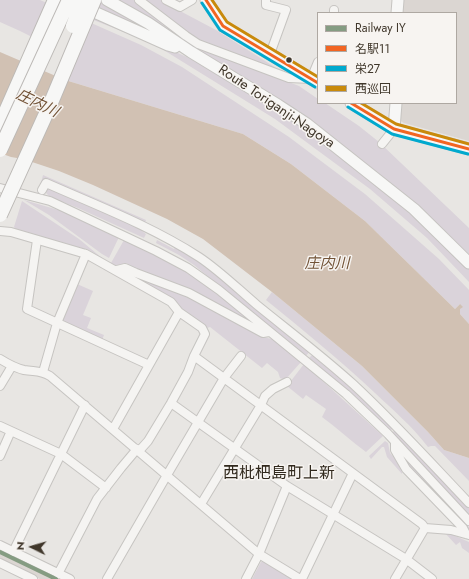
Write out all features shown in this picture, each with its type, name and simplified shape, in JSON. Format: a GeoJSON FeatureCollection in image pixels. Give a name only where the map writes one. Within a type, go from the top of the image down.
{"type":"FeatureCollection","features":[{"type":"Feature","properties":{"kind":"highway"},"geometry":{"type":"LineString","coordinates":[[0,125],[55,0]]}},
{"type":"Feature","properties":{"kind":"highway"},"geometry":{"type":"LineString","coordinates":[[0,150],[69,0]]}},
{"type":"Feature","properties":{"kind":"highway"},"geometry":{"type":"LineString","coordinates":[[0,193],[64,48],[83,0]]}},
{"type":"Feature","properties":{"kind":"highway"},"geometry":{"type":"LineString","coordinates":[[0,216],[94,6]]}},
{"type":"Feature","properties":{"kind":"main road"},"geometry":{"type":"LineString","coordinates":[[69,0],[94,6],[168,45],[191,52]]}},
{"type":"Feature","properties":{"kind":"main road","name":"Route Toriganji-Nagoya"},"geometry":{"type":"LineString","coordinates":[[107,0],[148,23],[183,40],[191,52],[307,124],[414,209],[469,263]]}},
{"type":"Feature","properties":{"kind":"main road"},"geometry":{"type":"LineString","coordinates":[[206,0],[223,26],[315,81]]}},
{"type":"Feature","properties":{"kind":"main road"},"geometry":{"type":"LineString","coordinates":[[397,12],[398,0]]}},
{"type":"Feature","properties":{"kind":"main road"},"geometry":{"type":"LineString","coordinates":[[354,104],[394,129],[469,149]]}},
{"type":"Feature","properties":{"kind":"main road"},"geometry":{"type":"LineString","coordinates":[[394,129],[396,104]]}},
{"type":"Feature","properties":{"kind":"street"},"geometry":{"type":"LineString","coordinates":[[139,0],[183,40],[198,44],[289,78],[315,81],[317,68]]}},
{"type":"Feature","properties":{"kind":"street"},"geometry":{"type":"LineString","coordinates":[[166,0],[180,7],[192,0]]}},
{"type":"Feature","properties":{"kind":"street"},"geometry":{"type":"LineString","coordinates":[[266,0],[266,5],[286,10],[270,54]]}},
{"type":"Feature","properties":{"kind":"street"},"geometry":{"type":"LineString","coordinates":[[382,144],[394,129]]}},
{"type":"Feature","properties":{"kind":"street"},"geometry":{"type":"LineString","coordinates":[[42,190],[46,183],[53,186],[121,216],[170,240],[200,258],[354,385],[469,504]]}},
{"type":"Feature","properties":{"kind":"street"},"geometry":{"type":"LineString","coordinates":[[0,188],[50,201],[156,251],[188,268],[220,290],[346,394],[395,442],[469,521]]}},
{"type":"Feature","properties":{"kind":"street"},"geometry":{"type":"LineString","coordinates":[[0,231],[11,232],[86,254],[171,302],[179,312],[202,328],[205,334],[188,372],[148,441],[121,468],[97,498],[58,574]]}},
{"type":"Feature","properties":{"kind":"street"},"geometry":{"type":"LineString","coordinates":[[37,240],[27,309],[149,365]]}},
{"type":"Feature","properties":{"kind":"street"},"geometry":{"type":"LineString","coordinates":[[43,372],[57,323],[86,254]]}},
{"type":"Feature","properties":{"kind":"street"},"geometry":{"type":"LineString","coordinates":[[116,270],[126,268],[189,293],[263,333],[269,332]]}},
{"type":"Feature","properties":{"kind":"street"},"geometry":{"type":"LineString","coordinates":[[113,429],[179,312]]}},
{"type":"Feature","properties":{"kind":"street"},"geometry":{"type":"LineString","coordinates":[[194,356],[422,524],[425,528],[451,530],[467,534]]}},
{"type":"Feature","properties":{"kind":"street"},"geometry":{"type":"LineString","coordinates":[[107,579],[224,378],[241,356]]}},
{"type":"Feature","properties":{"kind":"street"},"geometry":{"type":"LineString","coordinates":[[0,359],[12,366],[26,370],[43,372],[50,376],[259,554],[301,579],[353,473]]}},
{"type":"Feature","properties":{"kind":"street"},"geometry":{"type":"LineString","coordinates":[[0,386],[12,366]]}},
{"type":"Feature","properties":{"kind":"street"},"geometry":{"type":"LineString","coordinates":[[200,504],[261,405],[265,396],[287,382]]}},
{"type":"Feature","properties":{"kind":"street"},"geometry":{"type":"LineString","coordinates":[[171,403],[287,486],[406,559],[432,579]]}},
{"type":"Feature","properties":{"kind":"street"},"geometry":{"type":"LineString","coordinates":[[13,552],[85,405]]}},
{"type":"Feature","properties":{"kind":"street"},"geometry":{"type":"LineString","coordinates":[[0,426],[61,454],[106,488]]}},
{"type":"Feature","properties":{"kind":"street"},"geometry":{"type":"LineString","coordinates":[[0,456],[11,431]]}},
{"type":"Feature","properties":{"kind":"street"},"geometry":{"type":"LineString","coordinates":[[395,442],[395,450],[406,469],[467,534]]}},
{"type":"Feature","properties":{"kind":"street"},"geometry":{"type":"LineString","coordinates":[[246,579],[259,554],[287,486]]}},
{"type":"Feature","properties":{"kind":"street"},"geometry":{"type":"LineString","coordinates":[[394,579],[425,528]]}},
{"type":"Feature","properties":{"kind":"street"},"geometry":{"type":"LineString","coordinates":[[0,545],[70,579]]}},
{"type":"Feature","properties":{"kind":"street"},"geometry":{"type":"LineString","coordinates":[[0,563],[33,579]]}},
{"type":"Feature","properties":{"kind":"shaded area"},"geometry":{"type":"Polygon","coordinates":[[[0,0],[40,0],[47,3],[32,37],[0,22],[0,0]]]}},
{"type":"Feature","properties":{"kind":"shaded area"},"geometry":{"type":"Polygon","coordinates":[[[97,0],[166,0],[180,7],[182,12],[216,30],[281,71],[186,36],[180,45],[163,46],[223,74],[305,128],[408,209],[469,269],[469,282],[427,238],[370,189],[275,119],[162,49],[144,40],[91,19],[97,0]]]}},
{"type":"Feature","properties":{"kind":"shaded area"},"geometry":{"type":"Polygon","coordinates":[[[402,0],[469,0],[469,141],[404,123],[399,120],[399,104],[457,104],[457,12],[402,12],[402,0]]]}},
{"type":"Feature","properties":{"kind":"shaded area"},"geometry":{"type":"Polygon","coordinates":[[[89,22],[141,45],[182,67],[289,137],[365,194],[439,259],[469,290],[469,324],[460,314],[460,304],[455,309],[365,221],[291,164],[243,134],[65,80],[89,22]]]}},
{"type":"Feature","properties":{"kind":"shaded area"},"geometry":{"type":"Polygon","coordinates":[[[196,46],[299,86],[317,98],[317,104],[326,104],[359,126],[379,142],[469,228],[469,257],[441,228],[195,49],[196,46]]]}},
{"type":"Feature","properties":{"kind":"shaded area"},"geometry":{"type":"Polygon","coordinates":[[[43,175],[146,220],[144,225],[46,182],[40,187],[43,175]]]}},
{"type":"Feature","properties":{"kind":"shaded area"},"geometry":{"type":"Polygon","coordinates":[[[47,185],[143,227],[142,231],[146,234],[144,238],[50,197],[44,189],[47,185]]]}},
{"type":"Feature","properties":{"kind":"shaded area"},"geometry":{"type":"Polygon","coordinates":[[[24,200],[62,211],[119,237],[109,258],[49,215],[24,200]]]}},
{"type":"Feature","properties":{"kind":"shaded area"},"geometry":{"type":"Polygon","coordinates":[[[22,201],[79,239],[102,258],[89,250],[16,230],[14,227],[22,201]]]}},
{"type":"Feature","properties":{"kind":"shaded area"},"geometry":{"type":"Polygon","coordinates":[[[124,240],[181,269],[199,280],[259,328],[137,270],[126,263],[115,266],[111,263],[124,240]]]}},
{"type":"Feature","properties":{"kind":"shaded area"},"geometry":{"type":"Polygon","coordinates":[[[157,240],[174,249],[176,245],[199,259],[310,351],[305,357],[194,265],[156,243],[157,240]]]}},
{"type":"Feature","properties":{"kind":"shaded area"},"geometry":{"type":"Polygon","coordinates":[[[133,276],[187,295],[261,337],[273,339],[301,362],[285,380],[280,378],[278,372],[267,363],[262,368],[210,327],[207,328],[189,316],[174,300],[133,276]]]}},
{"type":"Feature","properties":{"kind":"shaded area"},"geometry":{"type":"Polygon","coordinates":[[[77,284],[93,291],[83,315],[91,318],[87,328],[104,335],[102,340],[63,323],[61,320],[77,284]]]}},
{"type":"Feature","properties":{"kind":"shaded area"},"geometry":{"type":"Polygon","coordinates":[[[272,292],[362,366],[444,450],[469,458],[469,481],[435,446],[428,447],[403,419],[348,369],[266,300],[272,292]]]}},
{"type":"Feature","properties":{"kind":"shaded area"},"geometry":{"type":"Polygon","coordinates":[[[314,353],[394,427],[389,432],[308,359],[314,353]]]}},
{"type":"Feature","properties":{"kind":"shaded area"},"geometry":{"type":"Polygon","coordinates":[[[304,364],[383,436],[366,452],[322,417],[326,409],[306,395],[303,399],[287,386],[304,364]]]}},
{"type":"Feature","properties":{"kind":"shaded area"},"geometry":{"type":"Polygon","coordinates":[[[396,429],[469,507],[469,517],[391,434],[396,429]]]}},
{"type":"Feature","properties":{"kind":"shaded area"},"geometry":{"type":"Polygon","coordinates":[[[385,441],[388,443],[390,453],[394,457],[402,474],[387,457],[384,447],[382,447],[371,459],[369,456],[385,441]]]}},
{"type":"Feature","properties":{"kind":"shaded area"},"geometry":{"type":"Polygon","coordinates":[[[401,454],[469,527],[469,531],[407,467],[401,454]]]}},
{"type":"Feature","properties":{"kind":"shaded area"},"geometry":{"type":"Polygon","coordinates":[[[445,533],[469,542],[469,553],[462,548],[460,542],[456,545],[445,533]]]}},
{"type":"Feature","properties":{"kind":"shaded area"},"geometry":{"type":"Polygon","coordinates":[[[0,549],[64,579],[40,579],[0,560],[0,549]]]}},
{"type":"Feature","properties":{"kind":"shaded area"},"geometry":{"type":"Polygon","coordinates":[[[264,561],[295,579],[252,579],[261,562],[264,561]]]}},
{"type":"Feature","properties":{"kind":"water","name":"庄内川"},"geometry":{"type":"Polygon","coordinates":[[[0,52],[65,80],[243,134],[291,164],[365,221],[455,309],[460,304],[463,307],[460,309],[460,314],[469,324],[469,458],[444,450],[362,366],[272,292],[203,239],[167,219],[93,185],[59,171],[0,153],[0,52]]]}},
{"type":"Feature","properties":{"kind":"rail line","name":"IY"},"geometry":{"type":"LineString","coordinates":[[0,552],[56,579]]}},
{"type":"Feature","properties":{"kind":"transit line","name":"名駅11"},"geometry":{"type":"LineString","coordinates":[[206,0],[223,26],[317,82]]}},
{"type":"Feature","properties":{"kind":"transit line","name":"西巡回"},"geometry":{"type":"LineString","coordinates":[[212,0],[227,22],[317,76]]}},
{"type":"Feature","properties":{"kind":"transit line","name":"栄27"},"geometry":{"type":"LineString","coordinates":[[202,3],[220,30],[315,87]]}},
{"type":"Feature","properties":{"kind":"transit line","name":"名駅11"},"geometry":{"type":"LineString","coordinates":[[353,104],[394,129],[469,149]]}},
{"type":"Feature","properties":{"kind":"transit line","name":"西巡回"},"geometry":{"type":"LineString","coordinates":[[363,104],[396,124],[469,144]]}},
{"type":"Feature","properties":{"kind":"transit line","name":"栄27"},"geometry":{"type":"LineString","coordinates":[[348,107],[392,134],[468,154]]}},
{"type":"Feature","properties":{"kind":"district","name":"西枇杷島町上新"},"geometry":{"type":"Point","coordinates":[279,474]}}]}
